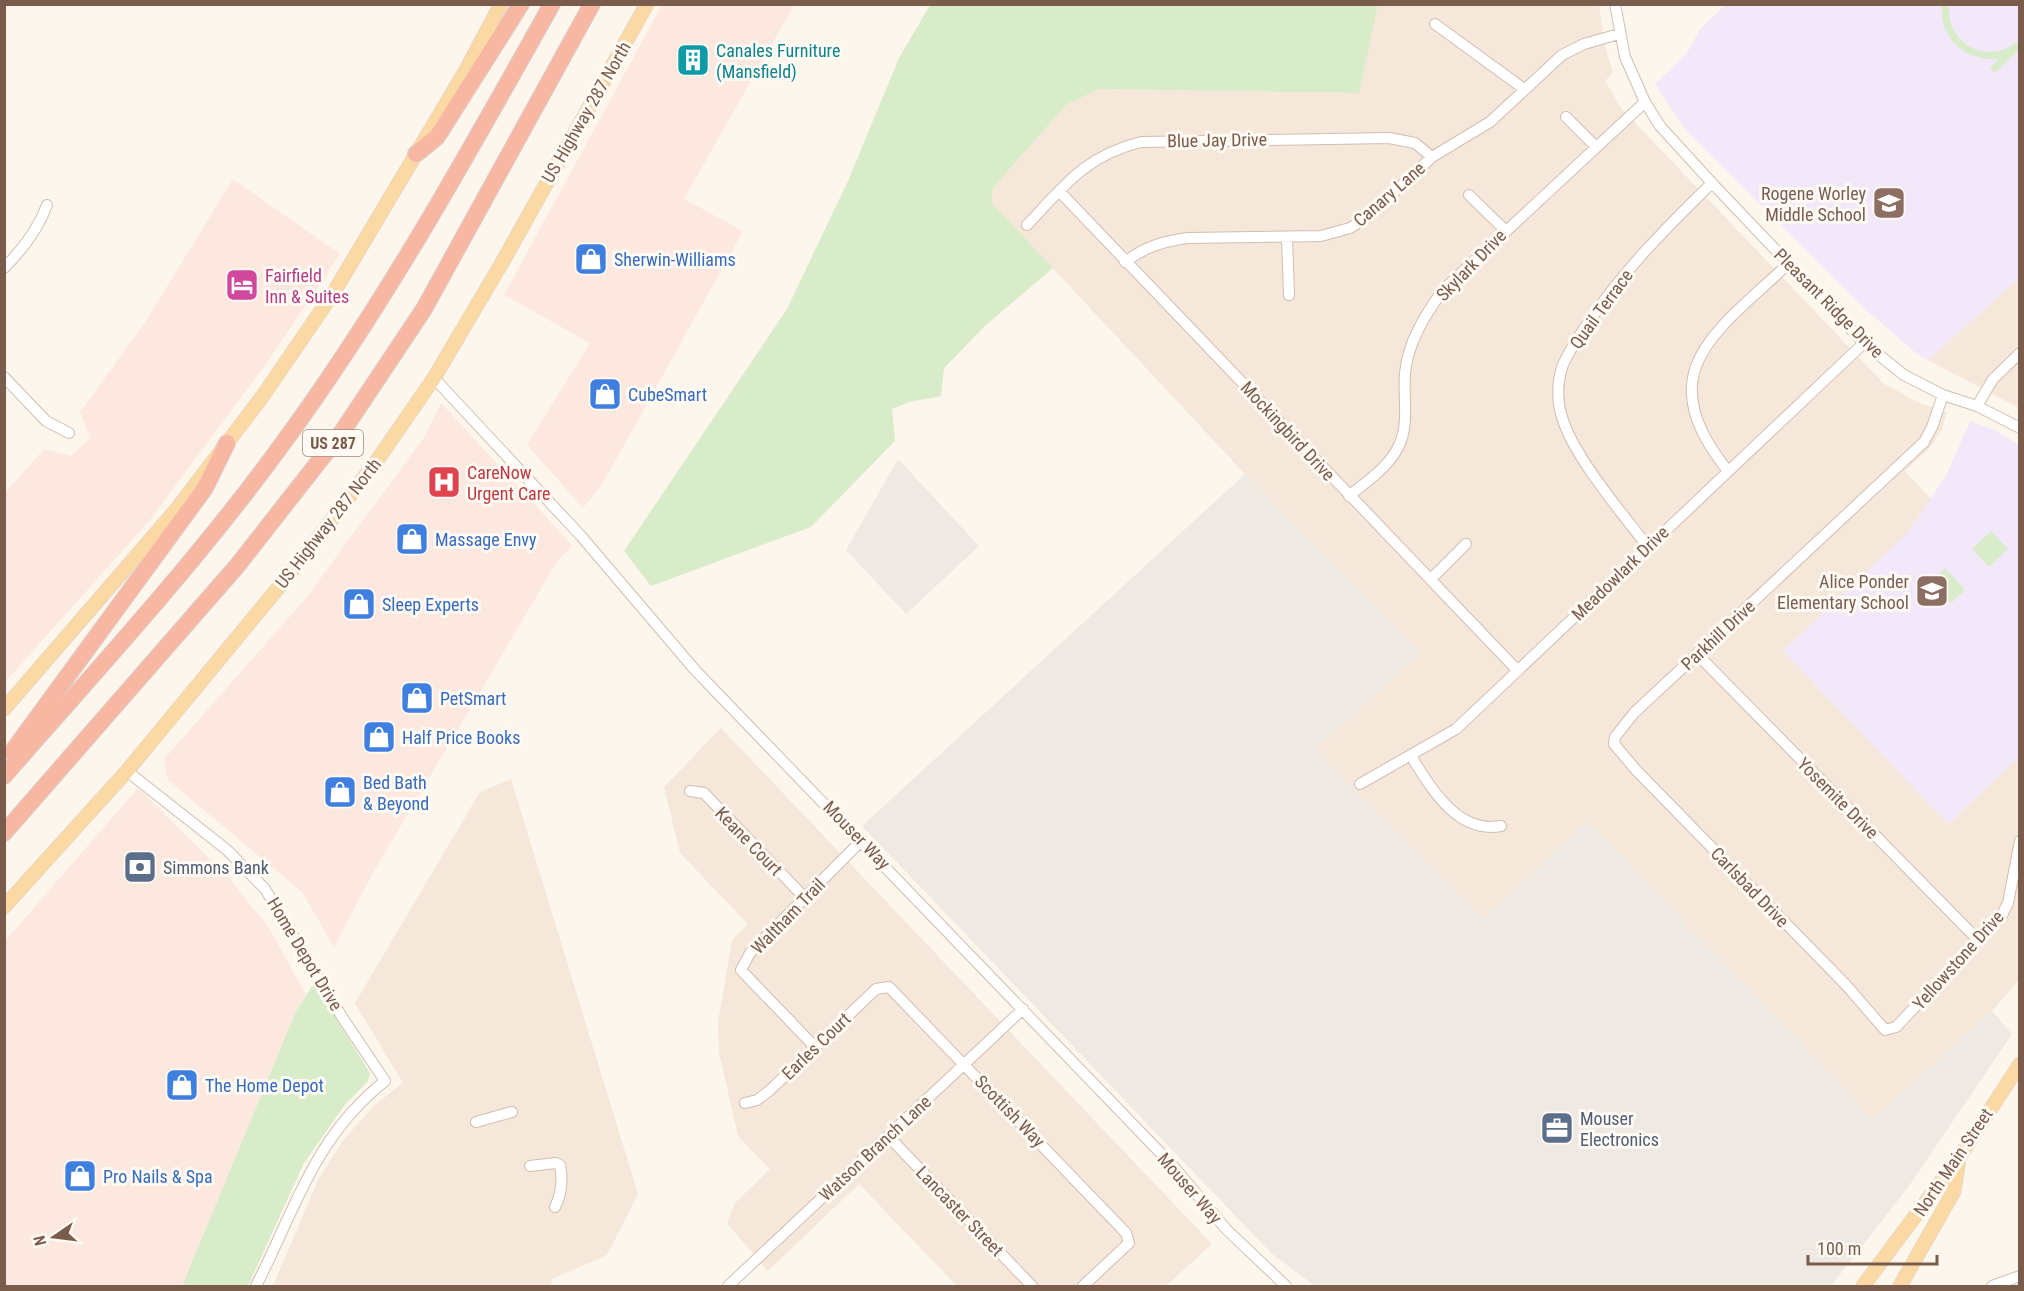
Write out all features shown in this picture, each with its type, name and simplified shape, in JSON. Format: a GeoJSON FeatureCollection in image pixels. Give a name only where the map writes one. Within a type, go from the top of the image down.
{"type":"FeatureCollection","features":[{"type":"Feature","properties":{"kind":"highway"},"geometry":{"type":"LineString","coordinates":[[416,154],[437,137],[521,4]]}},
{"type":"Feature","properties":{"kind":"highway","name":"US 287"},"geometry":{"type":"LineString","coordinates":[[4,776],[184,570],[287,438],[339,364],[423,231],[552,4]]}},
{"type":"Feature","properties":{"kind":"highway","name":"US 287"},"geometry":{"type":"LineString","coordinates":[[4,833],[237,566],[342,432],[424,309],[592,4]]}},
{"type":"Feature","properties":{"kind":"highway"},"geometry":{"type":"LineString","coordinates":[[4,761],[205,488],[227,443]]}},
{"type":"Feature","properties":{"kind":"main road"},"geometry":{"type":"LineString","coordinates":[[4,709],[176,510],[262,397],[334,292],[501,4]]}},
{"type":"Feature","properties":{"kind":"main road","name":"US Highway 287 North"},"geometry":{"type":"LineString","coordinates":[[4,907],[127,771],[298,564],[378,459],[434,378],[503,261],[647,4]]}},
{"type":"Feature","properties":{"kind":"main road","name":"North Main Street"},"geometry":{"type":"LineString","coordinates":[[1863,1287],[1960,1156],[2019,1064]]}},
{"type":"Feature","properties":{"kind":"main road"},"geometry":{"type":"LineString","coordinates":[[1904,1283],[1954,1191],[1960,1156]]}},
{"type":"Feature","properties":{"kind":"street","name":"Pleasant Ridge Drive"},"geometry":{"type":"LineString","coordinates":[[1615,4],[1619,34],[1634,79],[1660,126],[1864,343],[1904,375],[1943,395],[1977,406],[2019,428]]}},
{"type":"Feature","properties":{"kind":"street"},"geometry":{"type":"LineString","coordinates":[[1435,24],[1524,89]]}},
{"type":"Feature","properties":{"kind":"street","name":"Canary Lane"},"geometry":{"type":"LineString","coordinates":[[1125,262],[1144,248],[1167,241],[1188,238],[1323,236],[1350,228],[1365,219],[1432,157],[1484,127],[1562,55],[1584,44],[1619,34]]}},
{"type":"Feature","properties":{"kind":"street","name":"Skylark Drive"},"geometry":{"type":"LineString","coordinates":[[1348,496],[1384,466],[1401,442],[1405,371],[1412,344],[1426,314],[1443,290],[1595,146],[1645,102]]}},
{"type":"Feature","properties":{"kind":"street"},"geometry":{"type":"LineString","coordinates":[[1566,117],[1595,146]]}},
{"type":"Feature","properties":{"kind":"street","name":"Blue Jay Drive"},"geometry":{"type":"LineString","coordinates":[[1027,225],[1082,167],[1107,152],[1141,142],[1389,138],[1415,143],[1432,157]]}},
{"type":"Feature","properties":{"kind":"street","name":"Quail Terrace"},"geometry":{"type":"LineString","coordinates":[[1648,547],[1568,434],[1558,397],[1558,384],[1573,346],[1601,305],[1647,247],[1712,183]]}},
{"type":"Feature","properties":{"kind":"street","name":"Mockingbird Drive"},"geometry":{"type":"LineString","coordinates":[[1059,191],[1302,444],[1348,496],[1518,671]]}},
{"type":"Feature","properties":{"kind":"street"},"geometry":{"type":"LineString","coordinates":[[1469,195],[1505,230]]}},
{"type":"Feature","properties":{"kind":"street"},"geometry":{"type":"LineString","coordinates":[[4,268],[19,254],[41,223],[47,205]]}},
{"type":"Feature","properties":{"kind":"street"},"geometry":{"type":"LineString","coordinates":[[1287,238],[1289,295]]}},
{"type":"Feature","properties":{"kind":"street"},"geometry":{"type":"LineString","coordinates":[[1728,471],[1708,446],[1695,415],[1691,384],[1694,368],[1703,348],[1714,334],[1789,263]]}},
{"type":"Feature","properties":{"kind":"street","name":"Meadowlark Drive"},"geometry":{"type":"LineString","coordinates":[[1360,784],[1456,729],[1864,343]]}},
{"type":"Feature","properties":{"kind":"street"},"geometry":{"type":"LineString","coordinates":[[1977,406],[1993,379],[2019,353]]}},
{"type":"Feature","properties":{"kind":"street"},"geometry":{"type":"LineString","coordinates":[[4,377],[46,421],[69,433]]}},
{"type":"Feature","properties":{"kind":"street","name":"Mouser Way"},"geometry":{"type":"LineString","coordinates":[[434,378],[581,536],[695,670],[862,840],[1174,1167],[1226,1229],[1286,1287]]}},
{"type":"Feature","properties":{"kind":"street","name":"Parkhill Drive"},"geometry":{"type":"LineString","coordinates":[[1614,744],[1615,737],[1634,713],[1924,441],[1932,427],[1943,395]]}},
{"type":"Feature","properties":{"kind":"street"},"geometry":{"type":"LineString","coordinates":[[1431,579],[1466,544]]}},
{"type":"Feature","properties":{"kind":"street","name":"Yosemite Drive"},"geometry":{"type":"LineString","coordinates":[[1698,655],[1978,940]]}},
{"type":"Feature","properties":{"kind":"street","name":"Carlsbad Drive"},"geometry":{"type":"LineString","coordinates":[[1614,744],[1636,770],[1846,985],[1886,1030]]}},
{"type":"Feature","properties":{"kind":"street"},"geometry":{"type":"LineString","coordinates":[[1412,756],[1437,794],[1469,824],[1490,828],[1501,826]]}},
{"type":"Feature","properties":{"kind":"street","name":"Home Depot Drive"},"geometry":{"type":"LineString","coordinates":[[127,771],[226,850],[265,889],[344,1020],[385,1081],[354,1108],[319,1155],[304,1181],[256,1287]]}},
{"type":"Feature","properties":{"kind":"street","name":"Keane Court"},"geometry":{"type":"LineString","coordinates":[[690,791],[704,794],[805,898]]}},
{"type":"Feature","properties":{"kind":"street","name":"Waltham Trail"},"geometry":{"type":"LineString","coordinates":[[815,1047],[741,970],[750,953],[862,840]]}},
{"type":"Feature","properties":{"kind":"street","name":"Yellowstone Drive"},"geometry":{"type":"LineString","coordinates":[[1886,1030],[1896,1027],[2002,915],[2008,903],[2019,841]]}},
{"type":"Feature","properties":{"kind":"street","name":"Earles Court"},"geometry":{"type":"LineString","coordinates":[[745,1103],[763,1097],[876,989],[884,986]]}},
{"type":"Feature","properties":{"kind":"street","name":"Scottish Way"},"geometry":{"type":"LineString","coordinates":[[884,986],[893,990],[1124,1229],[1129,1243],[1083,1287]]}},
{"type":"Feature","properties":{"kind":"street","name":"Watson Branch Lane"},"geometry":{"type":"LineString","coordinates":[[728,1287],[1023,1009]]}},
{"type":"Feature","properties":{"kind":"street"},"geometry":{"type":"LineString","coordinates":[[476,1122],[512,1112]]}},
{"type":"Feature","properties":{"kind":"street","name":"Lancaster Street"},"geometry":{"type":"LineString","coordinates":[[888,1136],[1032,1287]]}},
{"type":"Feature","properties":{"kind":"street"},"geometry":{"type":"LineString","coordinates":[[530,1166],[555,1163],[560,1165],[562,1177],[560,1196],[555,1207]]}},
{"type":"Feature","properties":{"kind":"street"},"geometry":{"type":"LineString","coordinates":[[1992,1287],[2019,1276]]}},
{"type":"Feature","properties":{"kind":"shaded area"},"geometry":{"type":"Polygon","coordinates":[[[662,5],[794,5],[684,199],[743,231],[603,483],[583,508],[527,445],[590,343],[504,295],[662,5]]]}},
{"type":"Feature","properties":{"kind":"shaded area"},"geometry":{"type":"Polygon","coordinates":[[[1378,5],[1599,5],[1605,47],[1613,73],[1605,81],[1621,108],[1883,383],[1919,403],[1947,412],[1942,429],[1930,448],[1905,471],[1931,499],[1908,532],[1948,824],[2019,757],[2019,980],[1992,1011],[1873,1119],[1588,821],[1483,919],[1315,750],[1419,651],[1245,474],[991,202],[993,188],[1066,105],[1099,89],[1358,93],[1378,5]]]}},
{"type":"Feature","properties":{"kind":"shaded area","name":"Rogene Worley Middle School"},"geometry":{"type":"Polygon","coordinates":[[[1725,5],[2019,5],[2019,278],[1928,360],[1917,354],[1865,309],[1683,127],[1655,84],[1687,53],[1700,29],[1725,5]]]}},
{"type":"Feature","properties":{"kind":"shaded area"},"geometry":{"type":"Polygon","coordinates":[[[233,179],[340,254],[268,361],[150,520],[5,682],[5,493],[44,449],[71,456],[90,438],[80,412],[144,324],[233,179]]]}},
{"type":"Feature","properties":{"kind":"shaded area"},"geometry":{"type":"Polygon","coordinates":[[[2019,278],[2019,408],[1928,360],[2019,278]]]}},
{"type":"Feature","properties":{"kind":"shaded area"},"geometry":{"type":"Polygon","coordinates":[[[441,403],[573,546],[558,560],[374,871],[334,947],[302,892],[168,780],[164,759],[306,598],[425,436],[441,403]]]}},
{"type":"Feature","properties":{"kind":"shaded area","name":"Alice Ponder Elementary School"},"geometry":{"type":"Polygon","coordinates":[[[1970,421],[1995,430],[2019,445],[2019,757],[1948,824],[1783,651],[1908,532],[1946,476],[1970,421]]]}},
{"type":"Feature","properties":{"kind":"shaded area"},"geometry":{"type":"Polygon","coordinates":[[[898,459],[979,546],[906,614],[846,550],[898,459]]]}},
{"type":"Feature","properties":{"kind":"shaded area"},"geometry":{"type":"Polygon","coordinates":[[[1245,474],[1420,652],[1315,750],[1483,919],[1588,821],[1873,1119],[1992,1011],[2012,1034],[1909,1186],[1831,1286],[1315,1286],[1272,1254],[862,826],[1245,474]]]}},
{"type":"Feature","properties":{"kind":"shaded area"},"geometry":{"type":"Polygon","coordinates":[[[721,728],[1212,1244],[1166,1286],[957,1286],[859,1184],[768,1271],[727,1223],[735,1203],[770,1169],[738,1136],[719,1053],[718,1022],[732,940],[748,924],[680,853],[664,787],[721,728]]]}},
{"type":"Feature","properties":{"kind":"shaded area"},"geometry":{"type":"Polygon","coordinates":[[[511,779],[638,1194],[607,1255],[552,1279],[551,1286],[273,1286],[318,1180],[344,1139],[376,1104],[403,1083],[355,1003],[480,792],[511,779]]]}},
{"type":"Feature","properties":{"kind":"shaded area"},"geometry":{"type":"Polygon","coordinates":[[[138,788],[230,879],[269,928],[306,995],[296,1011],[182,1286],[5,1286],[5,941],[138,788]]]}},
{"type":"Feature","properties":{"kind":"green space"},"geometry":{"type":"Polygon","coordinates":[[[930,5],[1378,5],[1359,93],[1099,89],[1066,105],[993,188],[991,202],[1053,268],[986,325],[944,368],[941,396],[909,402],[892,409],[895,441],[811,527],[651,586],[624,551],[787,309],[848,181],[899,58],[930,5]]]}},
{"type":"Feature","properties":{"kind":"green space"},"geometry":{"type":"Polygon","coordinates":[[[1942,5],[1949,5],[1954,31],[1972,48],[1995,52],[2019,40],[2019,49],[1995,73],[1990,68],[1999,59],[1976,57],[1957,46],[1950,38],[1942,17],[1942,5]]]}},
{"type":"Feature","properties":{"kind":"green space"},"geometry":{"type":"Polygon","coordinates":[[[1991,531],[2008,549],[1989,567],[1972,549],[1991,531]]]}},
{"type":"Feature","properties":{"kind":"green space"},"geometry":{"type":"Polygon","coordinates":[[[1945,568],[1965,590],[1951,603],[1931,582],[1945,568]]]}},
{"type":"Feature","properties":{"kind":"green space"},"geometry":{"type":"Polygon","coordinates":[[[314,983],[370,1073],[368,1081],[344,1106],[304,1163],[248,1286],[182,1286],[296,1011],[314,983]]]}},
{"type":"Feature","properties":{"kind":"place","name":"Canales Furniture (Mansfield)"},"geometry":{"type":"Point","coordinates":[693,60]}},
{"type":"Feature","properties":{"kind":"place","name":"Rogene Worley Middle School"},"geometry":{"type":"Point","coordinates":[1889,203]}},
{"type":"Feature","properties":{"kind":"place","name":"Sherwin-Williams"},"geometry":{"type":"Point","coordinates":[591,259]}},
{"type":"Feature","properties":{"kind":"place","name":"Fairfield Inn & Suites"},"geometry":{"type":"Point","coordinates":[242,285]}},
{"type":"Feature","properties":{"kind":"place","name":"CubeSmart"},"geometry":{"type":"Point","coordinates":[605,394]}},
{"type":"Feature","properties":{"kind":"place","name":"CareNow Urgent Care"},"geometry":{"type":"Point","coordinates":[444,482]}},
{"type":"Feature","properties":{"kind":"place","name":"Massage Envy"},"geometry":{"type":"Point","coordinates":[412,539]}},
{"type":"Feature","properties":{"kind":"place","name":"Alice Ponder Elementary School"},"geometry":{"type":"Point","coordinates":[1932,591]}},
{"type":"Feature","properties":{"kind":"place","name":"Sleep Experts"},"geometry":{"type":"Point","coordinates":[359,604]}},
{"type":"Feature","properties":{"kind":"place","name":"PetSmart"},"geometry":{"type":"Point","coordinates":[417,698]}},
{"type":"Feature","properties":{"kind":"place","name":"Half Price Books"},"geometry":{"type":"Point","coordinates":[379,737]}},
{"type":"Feature","properties":{"kind":"place","name":"Bed Bath & Beyond"},"geometry":{"type":"Point","coordinates":[340,792]}},
{"type":"Feature","properties":{"kind":"place","name":"Simmons Bank"},"geometry":{"type":"Point","coordinates":[140,867]}},
{"type":"Feature","properties":{"kind":"place","name":"The Home Depot"},"geometry":{"type":"Point","coordinates":[182,1085]}},
{"type":"Feature","properties":{"kind":"place","name":"Mouser Electronics"},"geometry":{"type":"Point","coordinates":[1557,1128]}},
{"type":"Feature","properties":{"kind":"place","name":"Pro Nails & Spa"},"geometry":{"type":"Point","coordinates":[80,1176]}}]}
